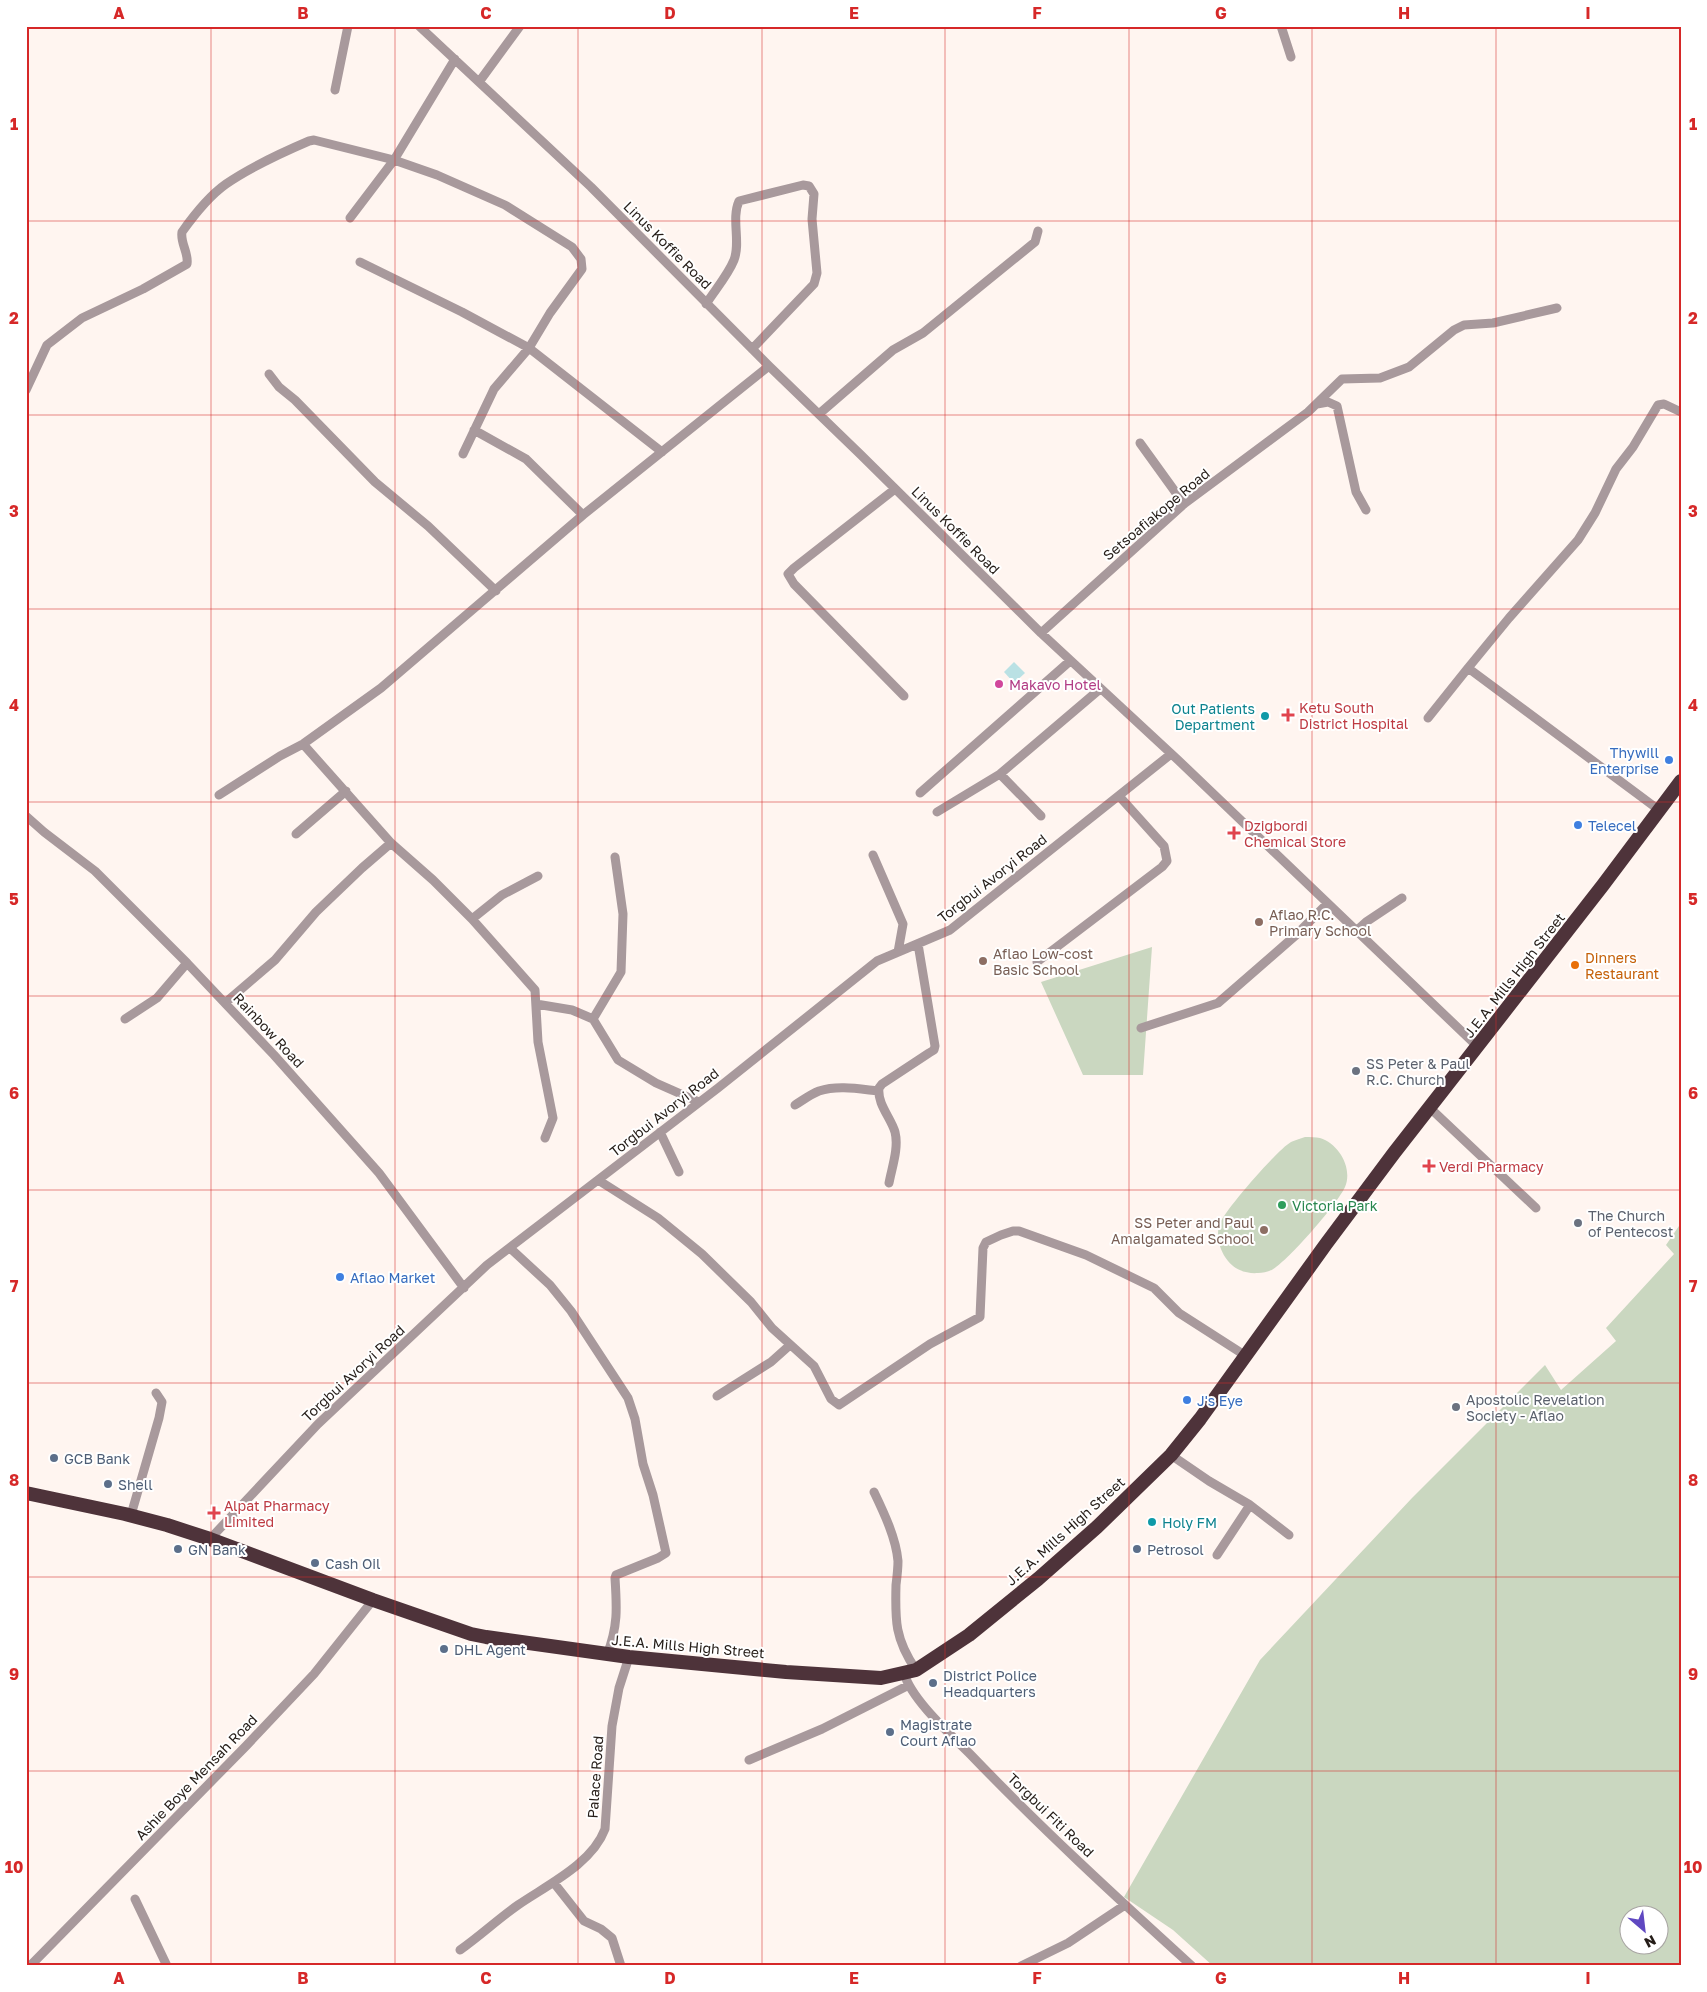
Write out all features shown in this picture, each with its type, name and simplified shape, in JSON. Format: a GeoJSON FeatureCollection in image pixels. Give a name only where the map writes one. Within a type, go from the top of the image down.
{"type":"FeatureCollection","features":[{"type":"Feature","properties":{"kind":"highway","name":"J.E.A. Mills High Street"},"geometry":{"type":"LineString","coordinates":[[26,1493],[131,1515],[167,1525],[471,1634],[629,1658],[786,1672],[881,1678],[909,1676],[969,1634],[1038,1579],[1097,1527],[1171,1455],[1246,1356],[1326,1244],[1681,781]]}},
{"type":"Feature","properties":{"kind":"street"},"geometry":{"type":"LineString","coordinates":[[335,90],[348,26]]}},
{"type":"Feature","properties":{"kind":"street","name":"Linus Koffie Road"},"geometry":{"type":"LineString","coordinates":[[419,26],[591,187],[706,304],[1070,661],[1171,754],[1478,1047]]}},
{"type":"Feature","properties":{"kind":"street"},"geometry":{"type":"LineString","coordinates":[[479,82],[520,26]]}},
{"type":"Feature","properties":{"kind":"street"},"geometry":{"type":"LineString","coordinates":[[1281,26],[1291,57]]}},
{"type":"Feature","properties":{"kind":"street"},"geometry":{"type":"LineString","coordinates":[[350,218],[394,160],[455,59]]}},
{"type":"Feature","properties":{"kind":"street"},"geometry":{"type":"LineString","coordinates":[[26,390],[48,346],[82,318],[143,289],[187,264],[188,259],[181,236],[182,232],[206,202],[226,184],[266,160],[309,140],[342,146],[394,160],[437,175],[505,205],[572,247],[581,259],[582,268],[550,313],[529,348],[494,389],[462,454]]}},
{"type":"Feature","properties":{"kind":"street"},"geometry":{"type":"LineString","coordinates":[[706,304],[734,260],[737,244],[737,208],[739,201],[803,185],[809,186],[814,194],[812,219],[817,273],[814,284],[752,349]]}},
{"type":"Feature","properties":{"kind":"street"},"geometry":{"type":"LineString","coordinates":[[819,414],[893,350],[923,333],[1035,242],[1038,231]]}},
{"type":"Feature","properties":{"kind":"street"},"geometry":{"type":"LineString","coordinates":[[360,262],[462,312],[529,348],[662,452]]}},
{"type":"Feature","properties":{"kind":"street","name":"Setsoafiakope Road"},"geometry":{"type":"LineString","coordinates":[[1041,633],[1184,504],[1317,404],[1342,379],[1380,378],[1410,367],[1454,330],[1464,325],[1493,323],[1557,308]]}},
{"type":"Feature","properties":{"kind":"street"},"geometry":{"type":"LineString","coordinates":[[219,795],[280,756],[303,744],[381,688],[583,516],[769,366]]}},
{"type":"Feature","properties":{"kind":"street"},"geometry":{"type":"LineString","coordinates":[[269,374],[279,387],[295,400],[375,482],[428,526],[496,591]]}},
{"type":"Feature","properties":{"kind":"street"},"geometry":{"type":"LineString","coordinates":[[1317,404],[1328,402],[1337,406],[1356,492],[1366,510]]}},
{"type":"Feature","properties":{"kind":"street"},"geometry":{"type":"LineString","coordinates":[[1428,718],[1509,618],[1578,540],[1595,513],[1616,469],[1633,447],[1658,405],[1664,404],[1681,412]]}},
{"type":"Feature","properties":{"kind":"street"},"geometry":{"type":"LineString","coordinates":[[474,430],[526,459],[583,516]]}},
{"type":"Feature","properties":{"kind":"street"},"geometry":{"type":"LineString","coordinates":[[1140,443],[1184,504]]}},
{"type":"Feature","properties":{"kind":"street"},"geometry":{"type":"LineString","coordinates":[[895,489],[788,574],[800,591],[904,696]]}},
{"type":"Feature","properties":{"kind":"street"},"geometry":{"type":"LineString","coordinates":[[920,792],[1070,661]]}},
{"type":"Feature","properties":{"kind":"street"},"geometry":{"type":"LineString","coordinates":[[1468,668],[1660,810]]}},
{"type":"Feature","properties":{"kind":"street"},"geometry":{"type":"LineString","coordinates":[[937,812],[1000,774],[1100,688]]}},
{"type":"Feature","properties":{"kind":"street"},"geometry":{"type":"LineString","coordinates":[[303,744],[391,843],[433,880],[472,919],[534,990],[538,1042],[553,1118],[545,1138]]}},
{"type":"Feature","properties":{"kind":"street","name":"Torgbui Avoryi Road"},"geometry":{"type":"LineString","coordinates":[[210,1539],[318,1424],[488,1265],[877,961],[950,930],[1171,754]]}},
{"type":"Feature","properties":{"kind":"street"},"geometry":{"type":"LineString","coordinates":[[1000,774],[1041,816]]}},
{"type":"Feature","properties":{"kind":"street"},"geometry":{"type":"LineString","coordinates":[[296,834],[346,791]]}},
{"type":"Feature","properties":{"kind":"street"},"geometry":{"type":"LineString","coordinates":[[1037,962],[1167,862],[1164,846],[1119,796]]}},
{"type":"Feature","properties":{"kind":"street","name":"Rainbow Road"},"geometry":{"type":"LineString","coordinates":[[26,816],[95,871],[226,1003],[379,1173],[464,1288]]}},
{"type":"Feature","properties":{"kind":"street"},"geometry":{"type":"LineString","coordinates":[[226,1003],[275,960],[316,912],[391,843]]}},
{"type":"Feature","properties":{"kind":"street"},"geometry":{"type":"LineString","coordinates":[[873,855],[903,924],[898,952]]}},
{"type":"Feature","properties":{"kind":"street"},"geometry":{"type":"LineString","coordinates":[[593,1019],[621,972],[622,914],[615,857]]}},
{"type":"Feature","properties":{"kind":"street"},"geometry":{"type":"LineString","coordinates":[[472,919],[502,895],[538,876]]}},
{"type":"Feature","properties":{"kind":"street"},"geometry":{"type":"LineString","coordinates":[[1356,931],[1402,898]]}},
{"type":"Feature","properties":{"kind":"street"},"geometry":{"type":"LineString","coordinates":[[1141,1028],[1218,1003],[1296,935],[1327,904]]}},
{"type":"Feature","properties":{"kind":"street"},"geometry":{"type":"LineString","coordinates":[[888,1182],[896,1138],[895,1130],[878,1090],[882,1084],[929,1054],[934,1050],[935,1046],[918,944]]}},
{"type":"Feature","properties":{"kind":"street"},"geometry":{"type":"LineString","coordinates":[[125,1019],[157,998],[187,963]]}},
{"type":"Feature","properties":{"kind":"street"},"geometry":{"type":"LineString","coordinates":[[536,1004],[572,1010],[593,1019],[618,1060],[656,1083],[699,1102]]}},
{"type":"Feature","properties":{"kind":"street"},"geometry":{"type":"LineString","coordinates":[[795,1105],[824,1090],[845,1088],[878,1090]]}},
{"type":"Feature","properties":{"kind":"street"},"geometry":{"type":"LineString","coordinates":[[1430,1108],[1536,1208]]}},
{"type":"Feature","properties":{"kind":"street"},"geometry":{"type":"LineString","coordinates":[[660,1132],[680,1172]]}},
{"type":"Feature","properties":{"kind":"street"},"geometry":{"type":"LineString","coordinates":[[598,1180],[658,1218],[702,1254],[751,1302],[772,1328],[814,1366],[831,1399],[839,1405],[930,1344],[980,1317],[983,1248],[986,1242],[1013,1231],[1024,1233],[1086,1255],[1154,1288],[1179,1313],[1246,1356]]}},
{"type":"Feature","properties":{"kind":"street"},"geometry":{"type":"LineString","coordinates":[[510,1248],[550,1285],[571,1311],[628,1398],[635,1420],[643,1464],[653,1495],[666,1553],[616,1575],[614,1578],[617,1614],[616,1628],[607,1655]]}},
{"type":"Feature","properties":{"kind":"street"},"geometry":{"type":"LineString","coordinates":[[717,1396],[771,1362],[790,1345]]}},
{"type":"Feature","properties":{"kind":"street"},"geometry":{"type":"LineString","coordinates":[[131,1515],[159,1418],[162,1402],[156,1393]]}},
{"type":"Feature","properties":{"kind":"street"},"geometry":{"type":"LineString","coordinates":[[1171,1455],[1209,1482],[1250,1505],[1289,1535]]}},
{"type":"Feature","properties":{"kind":"street","name":"Torgbui Fiti Road"},"geometry":{"type":"LineString","coordinates":[[874,1492],[886,1518],[898,1560],[896,1606],[898,1636],[914,1696],[1014,1800],[1192,1966]]}},
{"type":"Feature","properties":{"kind":"street"},"geometry":{"type":"LineString","coordinates":[[1217,1555],[1250,1505]]}},
{"type":"Feature","properties":{"kind":"street","name":"Ashie Boye Mensah Road"},"geometry":{"type":"LineString","coordinates":[[30,1966],[314,1674],[373,1600]]}},
{"type":"Feature","properties":{"kind":"street","name":"Palace Road"},"geometry":{"type":"LineString","coordinates":[[460,1950],[518,1905],[554,1884],[601,1840],[606,1828],[612,1726],[619,1688],[629,1658]]}},
{"type":"Feature","properties":{"kind":"street"},"geometry":{"type":"LineString","coordinates":[[749,1760],[822,1729],[909,1676]]}},
{"type":"Feature","properties":{"kind":"street"},"geometry":{"type":"LineString","coordinates":[[554,1884],[584,1920],[601,1929],[612,1938],[621,1966]]}},
{"type":"Feature","properties":{"kind":"street"},"geometry":{"type":"LineString","coordinates":[[135,1899],[167,1966]]}},
{"type":"Feature","properties":{"kind":"street"},"geometry":{"type":"LineString","coordinates":[[1021,1966],[1068,1943],[1126,1905]]}},
{"type":"Feature","properties":{"kind":"green space"},"geometry":{"type":"Polygon","coordinates":[[[1152,947],[1143,1075],[1083,1075],[1041,982],[1152,947]]]}},
{"type":"Feature","properties":{"kind":"green space","name":"Victoria Park"},"geometry":{"type":"Polygon","coordinates":[[[1305,1137],[1315,1137],[1327,1141],[1343,1158],[1346,1165],[1347,1180],[1341,1195],[1292,1253],[1270,1271],[1254,1273],[1238,1269],[1228,1261],[1221,1249],[1218,1239],[1219,1225],[1240,1195],[1263,1168],[1284,1147],[1291,1142],[1305,1137]]]}},
{"type":"Feature","properties":{"kind":"green space"},"geometry":{"type":"Polygon","coordinates":[[[1681,1223],[1681,1966],[1213,1966],[1173,1930],[1124,1897],[1260,1660],[1412,1498],[1545,1365],[1561,1390],[1616,1341],[1606,1328],[1674,1254],[1666,1245],[1681,1223]]]}},
{"type":"Feature","properties":{"kind":"water"},"geometry":{"type":"Polygon","coordinates":[[[1014,662],[1025,673],[1014,683],[1004,672],[1014,662]]]}},
{"type":"Feature","properties":{"kind":"place","name":"Makavo Hotel"},"geometry":{"type":"Point","coordinates":[999,684]}},
{"type":"Feature","properties":{"kind":"place","name":"Ketu South District Hospital"},"geometry":{"type":"Point","coordinates":[1288,715]}},
{"type":"Feature","properties":{"kind":"place","name":"Out Patients Department"},"geometry":{"type":"Point","coordinates":[1265,716]}},
{"type":"Feature","properties":{"kind":"place","name":"Thywill Enterprise"},"geometry":{"type":"Point","coordinates":[1669,760]}},
{"type":"Feature","properties":{"kind":"place","name":"Telecel"},"geometry":{"type":"Point","coordinates":[1578,825]}},
{"type":"Feature","properties":{"kind":"place","name":"Dzigbordi Chemical Store"},"geometry":{"type":"Point","coordinates":[1234,833]}},
{"type":"Feature","properties":{"kind":"place","name":"Aflao R.C. Primary School"},"geometry":{"type":"Point","coordinates":[1259,922]}},
{"type":"Feature","properties":{"kind":"place","name":"Aflao Low-cost Basic School"},"geometry":{"type":"Point","coordinates":[983,961]}},
{"type":"Feature","properties":{"kind":"place","name":"Dinners Restaurant"},"geometry":{"type":"Point","coordinates":[1575,965]}},
{"type":"Feature","properties":{"kind":"place","name":"SS Peter & Paul R.C. Church"},"geometry":{"type":"Point","coordinates":[1356,1071]}},
{"type":"Feature","properties":{"kind":"place","name":"Verdi Pharmacy"},"geometry":{"type":"Point","coordinates":[1429,1166]}},
{"type":"Feature","properties":{"kind":"place","name":"Victoria Park"},"geometry":{"type":"Point","coordinates":[1282,1205]}},
{"type":"Feature","properties":{"kind":"place","name":"The Church of Pentecost"},"geometry":{"type":"Point","coordinates":[1578,1223]}},
{"type":"Feature","properties":{"kind":"place","name":"SS Peter and Paul Amalgamated School"},"geometry":{"type":"Point","coordinates":[1264,1230]}},
{"type":"Feature","properties":{"kind":"place","name":"Aflao Market"},"geometry":{"type":"Point","coordinates":[340,1277]}},
{"type":"Feature","properties":{"kind":"place","name":"J's Eye"},"geometry":{"type":"Point","coordinates":[1187,1400]}},
{"type":"Feature","properties":{"kind":"place","name":"Apostolic Revelation Society - Aflao"},"geometry":{"type":"Point","coordinates":[1456,1407]}},
{"type":"Feature","properties":{"kind":"place","name":"GCB Bank"},"geometry":{"type":"Point","coordinates":[54,1458]}},
{"type":"Feature","properties":{"kind":"place","name":"Shell"},"geometry":{"type":"Point","coordinates":[108,1484]}},
{"type":"Feature","properties":{"kind":"place","name":"Alpat Pharmacy Limited"},"geometry":{"type":"Point","coordinates":[214,1513]}},
{"type":"Feature","properties":{"kind":"place","name":"Holy FM"},"geometry":{"type":"Point","coordinates":[1152,1522]}},
{"type":"Feature","properties":{"kind":"place","name":"GN Bank"},"geometry":{"type":"Point","coordinates":[178,1549]}},
{"type":"Feature","properties":{"kind":"place","name":"Petrosol"},"geometry":{"type":"Point","coordinates":[1137,1549]}},
{"type":"Feature","properties":{"kind":"place","name":"Cash Oil"},"geometry":{"type":"Point","coordinates":[315,1563]}},
{"type":"Feature","properties":{"kind":"place","name":"DHL Agent"},"geometry":{"type":"Point","coordinates":[444,1649]}},
{"type":"Feature","properties":{"kind":"place","name":"District Police Headquarters"},"geometry":{"type":"Point","coordinates":[933,1683]}},
{"type":"Feature","properties":{"kind":"place","name":"Magistrate Court Aflao"},"geometry":{"type":"Point","coordinates":[890,1732]}}]}
